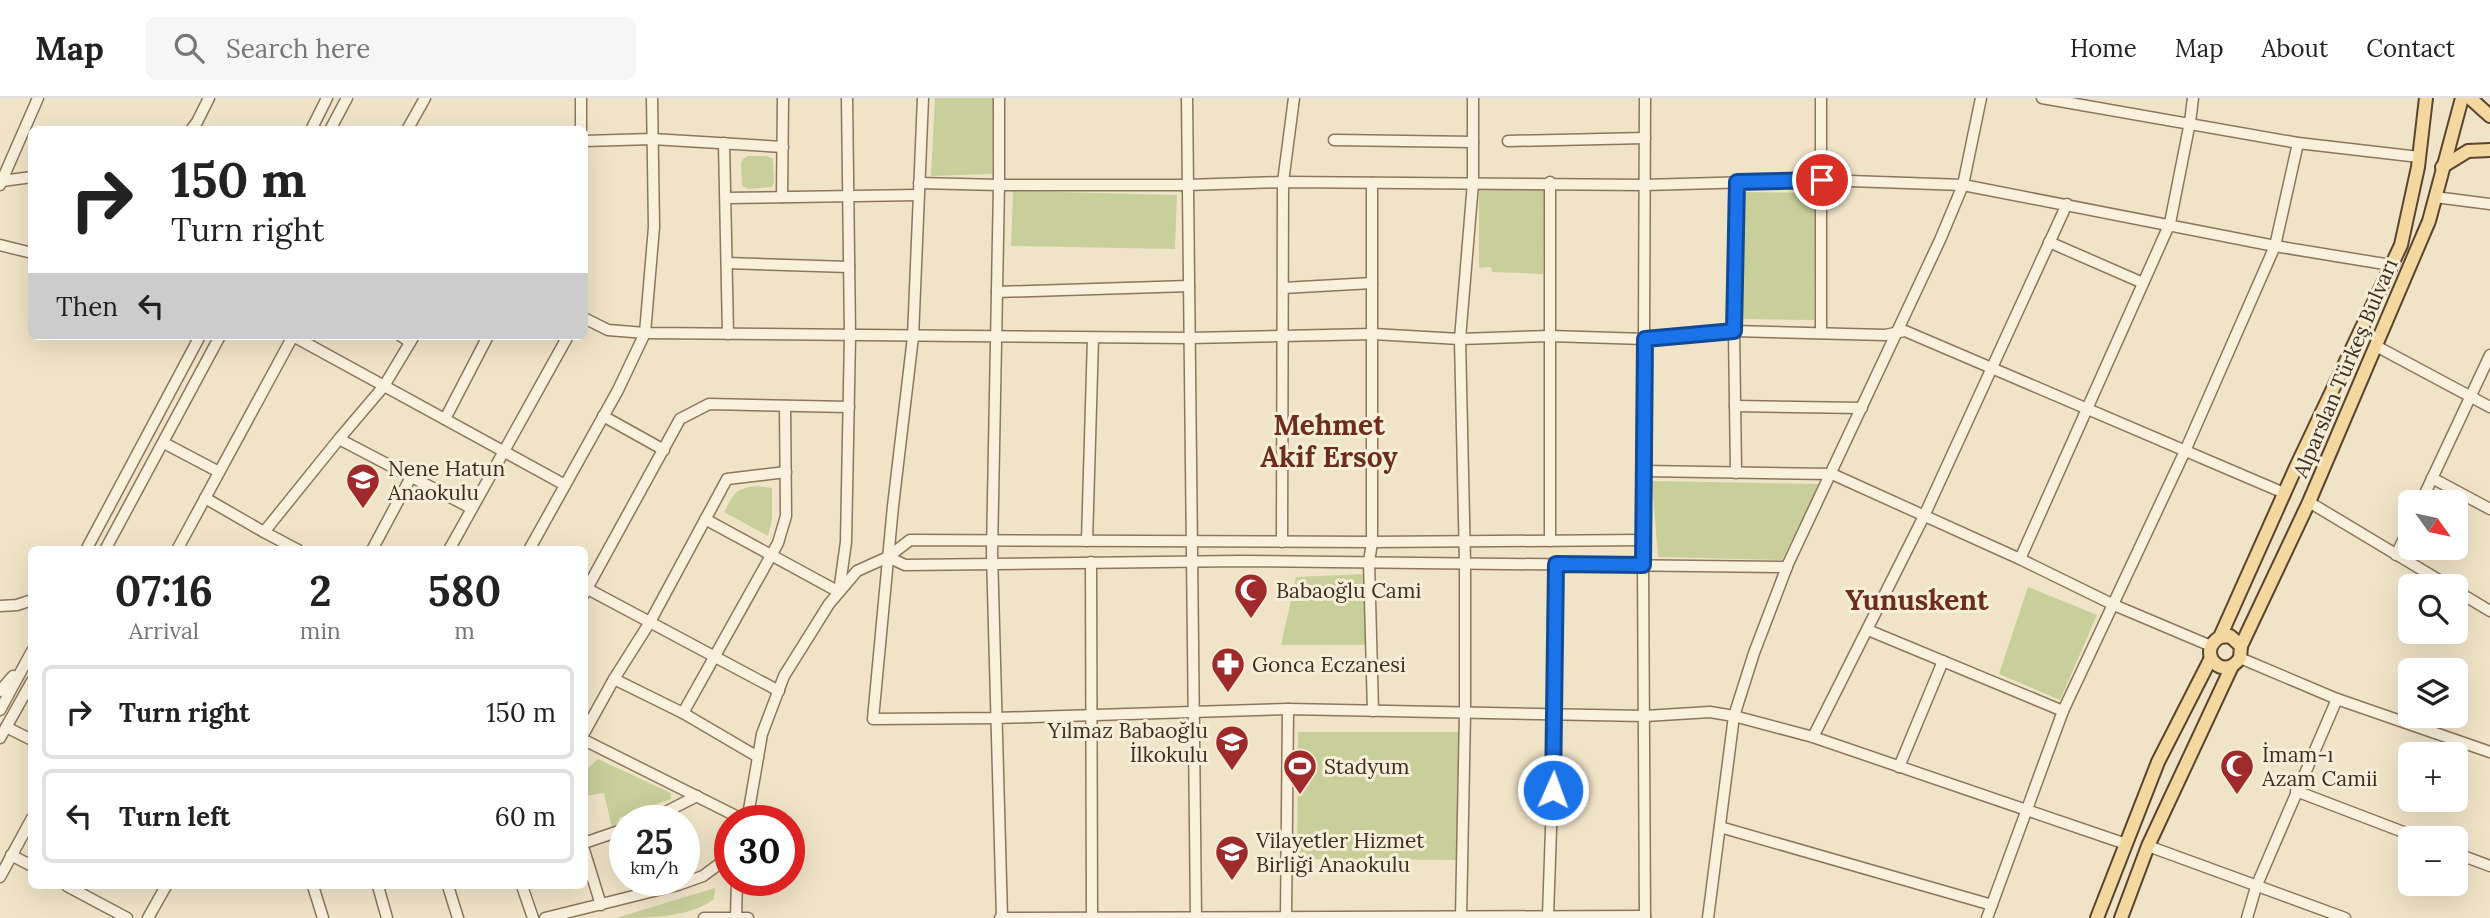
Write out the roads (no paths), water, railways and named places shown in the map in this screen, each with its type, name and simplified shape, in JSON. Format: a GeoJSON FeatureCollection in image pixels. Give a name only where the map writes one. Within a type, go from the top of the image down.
{"type":"FeatureCollection","features":[{"type":"Feature","properties":{"kind":"main road","name":"Alparslan Türkeş Bulvarı"},"geometry":{"type":"LineString","coordinates":[[2096,918],[2158,762],[2401,245],[2419,157],[2426,98]]}},
{"type":"Feature","properties":{"kind":"main road","name":"Alparslan Türkeş Bulvarı"},"geometry":{"type":"LineString","coordinates":[[2121,918],[2148,846],[2309,502],[2429,221],[2462,98]]}},
{"type":"Feature","properties":{"kind":"main road"},"geometry":{"type":"LineString","coordinates":[[2470,98],[2490,116]]}},
{"type":"Feature","properties":{"kind":"main road"},"geometry":{"type":"LineString","coordinates":[[2442,167],[2468,151],[2490,150]]}},
{"type":"Feature","properties":{"kind":"main road"},"geometry":{"type":"LineString","coordinates":[[2230,636],[2238,656],[2218,666],[2214,647],[2230,636]]}},
{"type":"Feature","properties":{"kind":"street"},"geometry":{"type":"LineString","coordinates":[[1,183],[38,98]]}},
{"type":"Feature","properties":{"kind":"street"},"geometry":{"type":"LineString","coordinates":[[194,126],[209,98]]}},
{"type":"Feature","properties":{"kind":"street"},"geometry":{"type":"LineString","coordinates":[[312,126],[327,98]]}},
{"type":"Feature","properties":{"kind":"street"},"geometry":{"type":"LineString","coordinates":[[332,126],[346,98]]}},
{"type":"Feature","properties":{"kind":"street"},"geometry":{"type":"LineString","coordinates":[[581,98],[581,126]]}},
{"type":"Feature","properties":{"kind":"street"},"geometry":{"type":"LineString","coordinates":[[531,546],[645,333],[654,227],[652,98]]}},
{"type":"Feature","properties":{"kind":"street"},"geometry":{"type":"LineString","coordinates":[[782,197],[783,98]]}},
{"type":"Feature","properties":{"kind":"street"},"geometry":{"type":"LineString","coordinates":[[839,592],[846,542],[849,407],[847,98]]}},
{"type":"Feature","properties":{"kind":"street"},"geometry":{"type":"LineString","coordinates":[[923,98],[913,337],[873,719],[1288,709],[1645,716],[1710,712],[1813,737],[2126,844]]}},
{"type":"Feature","properties":{"kind":"street"},"geometry":{"type":"LineString","coordinates":[[999,98],[992,541],[1001,918],[1645,917],[1645,98]]}},
{"type":"Feature","properties":{"kind":"street"},"geometry":{"type":"LineString","coordinates":[[1187,98],[1196,918]]}},
{"type":"Feature","properties":{"kind":"street"},"geometry":{"type":"LineString","coordinates":[[1282,542],[1283,182],[1294,98]]}},
{"type":"Feature","properties":{"kind":"street"},"geometry":{"type":"LineString","coordinates":[[1461,917],[1465,563],[1460,339],[1473,183],[1473,98]]}},
{"type":"Feature","properties":{"kind":"street"},"geometry":{"type":"LineString","coordinates":[[1821,98],[1821,333]]}},
{"type":"Feature","properties":{"kind":"street"},"geometry":{"type":"LineString","coordinates":[[1708,918],[1734,716],[1754,653],[1787,567],[1940,240],[1963,185],[1981,98]]}},
{"type":"Feature","properties":{"kind":"street"},"geometry":{"type":"LineString","coordinates":[[2042,98],[2298,143],[2419,157]]}},
{"type":"Feature","properties":{"kind":"street"},"geometry":{"type":"LineString","coordinates":[[2020,559],[2170,223],[2193,98]]}},
{"type":"Feature","properties":{"kind":"street"},"geometry":{"type":"LineString","coordinates":[[409,126],[422,99]]}},
{"type":"Feature","properties":{"kind":"street"},"geometry":{"type":"LineString","coordinates":[[1508,142],[1645,138]]}},
{"type":"Feature","properties":{"kind":"street"},"geometry":{"type":"LineString","coordinates":[[588,141],[652,139],[783,147]]}},
{"type":"Feature","properties":{"kind":"street"},"geometry":{"type":"LineString","coordinates":[[1334,140],[1473,142]]}},
{"type":"Feature","properties":{"kind":"street"},"geometry":{"type":"LineString","coordinates":[[724,143],[728,334]]}},
{"type":"Feature","properties":{"kind":"street"},"geometry":{"type":"LineString","coordinates":[[1987,918],[2063,711],[2185,451],[2274,246],[2298,143]]}},
{"type":"Feature","properties":{"kind":"street"},"geometry":{"type":"LineString","coordinates":[[1,183],[28,178]]}},
{"type":"Feature","properties":{"kind":"street"},"geometry":{"type":"LineString","coordinates":[[919,183],[1187,185],[1283,182],[1550,182],[1644,185],[1822,180],[1963,185],[2170,223],[2274,246],[2391,265]]}},
{"type":"Feature","properties":{"kind":"street"},"geometry":{"type":"LineString","coordinates":[[1550,182],[1550,541]]}},
{"type":"Feature","properties":{"kind":"street"},"geometry":{"type":"LineString","coordinates":[[1736,473],[1734,331],[1737,182]]}},
{"type":"Feature","properties":{"kind":"street"},"geometry":{"type":"LineString","coordinates":[[1373,183],[1372,542],[1369,562],[1373,711]]}},
{"type":"Feature","properties":{"kind":"street"},"geometry":{"type":"LineString","coordinates":[[727,198],[918,195]]}},
{"type":"Feature","properties":{"kind":"street"},"geometry":{"type":"LineString","coordinates":[[2435,197],[2490,204]]}},
{"type":"Feature","properties":{"kind":"street"},"geometry":{"type":"LineString","coordinates":[[1813,737],[1924,516],[2067,204]]}},
{"type":"Feature","properties":{"kind":"street"},"geometry":{"type":"LineString","coordinates":[[2049,243],[2143,283]]}},
{"type":"Feature","properties":{"kind":"street"},"geometry":{"type":"LineString","coordinates":[[0,245],[28,252]]}},
{"type":"Feature","properties":{"kind":"street"},"geometry":{"type":"LineString","coordinates":[[727,263],[849,267]]}},
{"type":"Feature","properties":{"kind":"street"},"geometry":{"type":"LineString","coordinates":[[1283,288],[1373,283]]}},
{"type":"Feature","properties":{"kind":"street"},"geometry":{"type":"LineString","coordinates":[[997,292],[1189,286]]}},
{"type":"Feature","properties":{"kind":"street"},"geometry":{"type":"LineString","coordinates":[[588,320],[608,330],[645,333],[913,337],[1191,338],[1373,334],[1460,339],[1550,336],[1645,339],[1734,331],[1905,331],[2284,493]]}},
{"type":"Feature","properties":{"kind":"street"},"geometry":{"type":"LineString","coordinates":[[1087,541],[1093,338]]}},
{"type":"Feature","properties":{"kind":"street"},"geometry":{"type":"LineString","coordinates":[[88,546],[197,340]]}},
{"type":"Feature","properties":{"kind":"street"},"geometry":{"type":"LineString","coordinates":[[106,546],[218,340]]}},
{"type":"Feature","properties":{"kind":"street"},"geometry":{"type":"LineString","coordinates":[[179,546],[291,340]]}},
{"type":"Feature","properties":{"kind":"street"},"geometry":{"type":"LineString","coordinates":[[300,340],[565,485]]}},
{"type":"Feature","properties":{"kind":"street"},"geometry":{"type":"LineString","coordinates":[[264,532],[384,386],[411,340]]}},
{"type":"Feature","properties":{"kind":"street"},"geometry":{"type":"LineString","coordinates":[[445,419],[486,340]]}},
{"type":"Feature","properties":{"kind":"street"},"geometry":{"type":"LineString","coordinates":[[451,546],[566,340]]}},
{"type":"Feature","properties":{"kind":"street"},"geometry":{"type":"LineString","coordinates":[[2376,346],[2490,407]]}},
{"type":"Feature","properties":{"kind":"street"},"geometry":{"type":"LineString","coordinates":[[2426,490],[2490,355]]}},
{"type":"Feature","properties":{"kind":"street"},"geometry":{"type":"LineString","coordinates":[[588,585],[680,419],[709,404],[849,407]]}},
{"type":"Feature","properties":{"kind":"street"},"geometry":{"type":"LineString","coordinates":[[683,713],[778,543],[786,516],[785,406]]}},
{"type":"Feature","properties":{"kind":"street"},"geometry":{"type":"LineString","coordinates":[[1735,406],[1862,408]]}},
{"type":"Feature","properties":{"kind":"street"},"geometry":{"type":"LineString","coordinates":[[603,416],[664,450]]}},
{"type":"Feature","properties":{"kind":"street"},"geometry":{"type":"LineString","coordinates":[[339,439],[471,509]]}},
{"type":"Feature","properties":{"kind":"street"},"geometry":{"type":"LineString","coordinates":[[164,443],[219,472]]}},
{"type":"Feature","properties":{"kind":"street"},"geometry":{"type":"LineString","coordinates":[[1644,471],[1832,474],[2020,559],[2114,605],[2214,647]]}},
{"type":"Feature","properties":{"kind":"street"},"geometry":{"type":"LineString","coordinates":[[588,726],[650,622],[727,479],[786,472]]}},
{"type":"Feature","properties":{"kind":"street"},"geometry":{"type":"LineString","coordinates":[[374,546],[411,477]]}},
{"type":"Feature","properties":{"kind":"street"},"geometry":{"type":"LineString","coordinates":[[2432,478],[2490,509]]}},
{"type":"Feature","properties":{"kind":"street"},"geometry":{"type":"LineString","coordinates":[[205,498],[290,546]]}},
{"type":"Feature","properties":{"kind":"street"},"geometry":{"type":"LineString","coordinates":[[2309,502],[2428,574]]}},
{"type":"Feature","properties":{"kind":"street"},"geometry":{"type":"LineString","coordinates":[[705,519],[839,592]]}},
{"type":"Feature","properties":{"kind":"street"},"geometry":{"type":"LineString","coordinates":[[749,805],[762,734],[784,676],[829,604],[857,571],[888,557],[910,540],[1643,540]]}},
{"type":"Feature","properties":{"kind":"street"},"geometry":{"type":"LineString","coordinates":[[2396,555],[2398,551]]}},
{"type":"Feature","properties":{"kind":"street"},"geometry":{"type":"LineString","coordinates":[[888,557],[905,565],[1369,562],[1787,567]]}},
{"type":"Feature","properties":{"kind":"street"},"geometry":{"type":"LineString","coordinates":[[1091,562],[1092,918]]}},
{"type":"Feature","properties":{"kind":"street"},"geometry":{"type":"LineString","coordinates":[[1548,916],[1555,714],[1556,564]]}},
{"type":"Feature","properties":{"kind":"street"},"geometry":{"type":"LineString","coordinates":[[588,591],[779,691]]}},
{"type":"Feature","properties":{"kind":"street"},"geometry":{"type":"LineString","coordinates":[[2468,598],[2490,611]]}},
{"type":"Feature","properties":{"kind":"street"},"geometry":{"type":"LineString","coordinates":[[0,606],[28,601]]}},
{"type":"Feature","properties":{"kind":"street"},"geometry":{"type":"LineString","coordinates":[[1868,631],[2063,711]]}},
{"type":"Feature","properties":{"kind":"street"},"geometry":{"type":"LineString","coordinates":[[2238,656],[2337,699],[2490,752]]}},
{"type":"Feature","properties":{"kind":"street"},"geometry":{"type":"LineString","coordinates":[[0,710],[28,658]]}},
{"type":"Feature","properties":{"kind":"street"},"geometry":{"type":"LineString","coordinates":[[1899,767],[1943,662]]}},
{"type":"Feature","properties":{"kind":"street"},"geometry":{"type":"LineString","coordinates":[[0,691],[25,663]]}},
{"type":"Feature","properties":{"kind":"street"},"geometry":{"type":"LineString","coordinates":[[614,679],[683,713],[758,757]]}},
{"type":"Feature","properties":{"kind":"street"},"geometry":{"type":"LineString","coordinates":[[0,738],[28,688]]}},
{"type":"Feature","properties":{"kind":"street"},"geometry":{"type":"LineString","coordinates":[[2247,918],[2256,887],[2337,699]]}},
{"type":"Feature","properties":{"kind":"street"},"geometry":{"type":"LineString","coordinates":[[1286,917],[1288,709]]}},
{"type":"Feature","properties":{"kind":"street"},"geometry":{"type":"LineString","coordinates":[[6,727],[28,738]]}},
{"type":"Feature","properties":{"kind":"street"},"geometry":{"type":"LineString","coordinates":[[2442,734],[2490,757]]}},
{"type":"Feature","properties":{"kind":"street"},"geometry":{"type":"LineString","coordinates":[[588,742],[715,805]]}},
{"type":"Feature","properties":{"kind":"street"},"geometry":{"type":"LineString","coordinates":[[2296,791],[2398,830]]}},
{"type":"Feature","properties":{"kind":"street"},"geometry":{"type":"LineString","coordinates":[[679,805],[697,796]]}},
{"type":"Feature","properties":{"kind":"street"},"geometry":{"type":"LineString","coordinates":[[0,877],[28,824]]}},
{"type":"Feature","properties":{"kind":"street"},"geometry":{"type":"LineString","coordinates":[[1720,827],[1992,905]]}},
{"type":"Feature","properties":{"kind":"street"},"geometry":{"type":"LineString","coordinates":[[588,842],[609,834]]}},
{"type":"Feature","properties":{"kind":"street"},"geometry":{"type":"LineString","coordinates":[[2148,846],[2345,918]]}},
{"type":"Feature","properties":{"kind":"street"},"geometry":{"type":"LineString","coordinates":[[11,855],[28,864]]}},
{"type":"Feature","properties":{"kind":"street"},"geometry":{"type":"LineString","coordinates":[[2468,858],[2490,866]]}},
{"type":"Feature","properties":{"kind":"street"},"geometry":{"type":"LineString","coordinates":[[588,863],[601,905]]}},
{"type":"Feature","properties":{"kind":"street"},"geometry":{"type":"LineString","coordinates":[[545,918],[678,885],[703,876],[714,868]]}},
{"type":"Feature","properties":{"kind":"street"},"geometry":{"type":"LineString","coordinates":[[73,889],[127,918]]}},
{"type":"Feature","properties":{"kind":"street"},"geometry":{"type":"LineString","coordinates":[[148,918],[164,889]]}},
{"type":"Feature","properties":{"kind":"street"},"geometry":{"type":"LineString","coordinates":[[314,889],[323,918]]}},
{"type":"Feature","properties":{"kind":"street"},"geometry":{"type":"LineString","coordinates":[[379,889],[387,918]]}},
{"type":"Feature","properties":{"kind":"street"},"geometry":{"type":"LineString","coordinates":[[449,889],[458,918]]}},
{"type":"Feature","properties":{"kind":"street"},"geometry":{"type":"LineString","coordinates":[[523,889],[533,918]]}},
{"type":"Feature","properties":{"kind":"street"},"geometry":{"type":"LineString","coordinates":[[735,917],[736,896]]}},
{"type":"Feature","properties":{"kind":"street"},"geometry":{"type":"LineString","coordinates":[[704,918],[748,918]]}},
{"type":"Feature","properties":{"kind":"place","name":"Nene Hatun Anaokulu"},"geometry":{"type":"Point","coordinates":[363,510]}},
{"type":"Feature","properties":{"kind":"place","name":"Babaoğlu Cami"},"geometry":{"type":"Point","coordinates":[1251,620]}},
{"type":"Feature","properties":{"kind":"place","name":"Gonca Eczanesi"},"geometry":{"type":"Point","coordinates":[1228,694]}},
{"type":"Feature","properties":{"kind":"place","name":"Yılmaz Babaoğlu İlkokulu"},"geometry":{"type":"Point","coordinates":[1232,772]}},
{"type":"Feature","properties":{"kind":"place","name":"Stadyum"},"geometry":{"type":"Point","coordinates":[1300,796]}},
{"type":"Feature","properties":{"kind":"place","name":"İmam-ı Azam Camii"},"geometry":{"type":"Point","coordinates":[2237,796]}},
{"type":"Feature","properties":{"kind":"place","name":"Vilayetler Hizmet Birliği Anaokulu"},"geometry":{"type":"Point","coordinates":[1232,882]}},
{"type":"Feature","properties":{"kind":"district","name":"Mehmet Akif Ersoy"},"geometry":{"type":"Point","coordinates":[1329,441]}},
{"type":"Feature","properties":{"kind":"district","name":"Yunuskent"},"geometry":{"type":"Point","coordinates":[1917,600]}}]}
